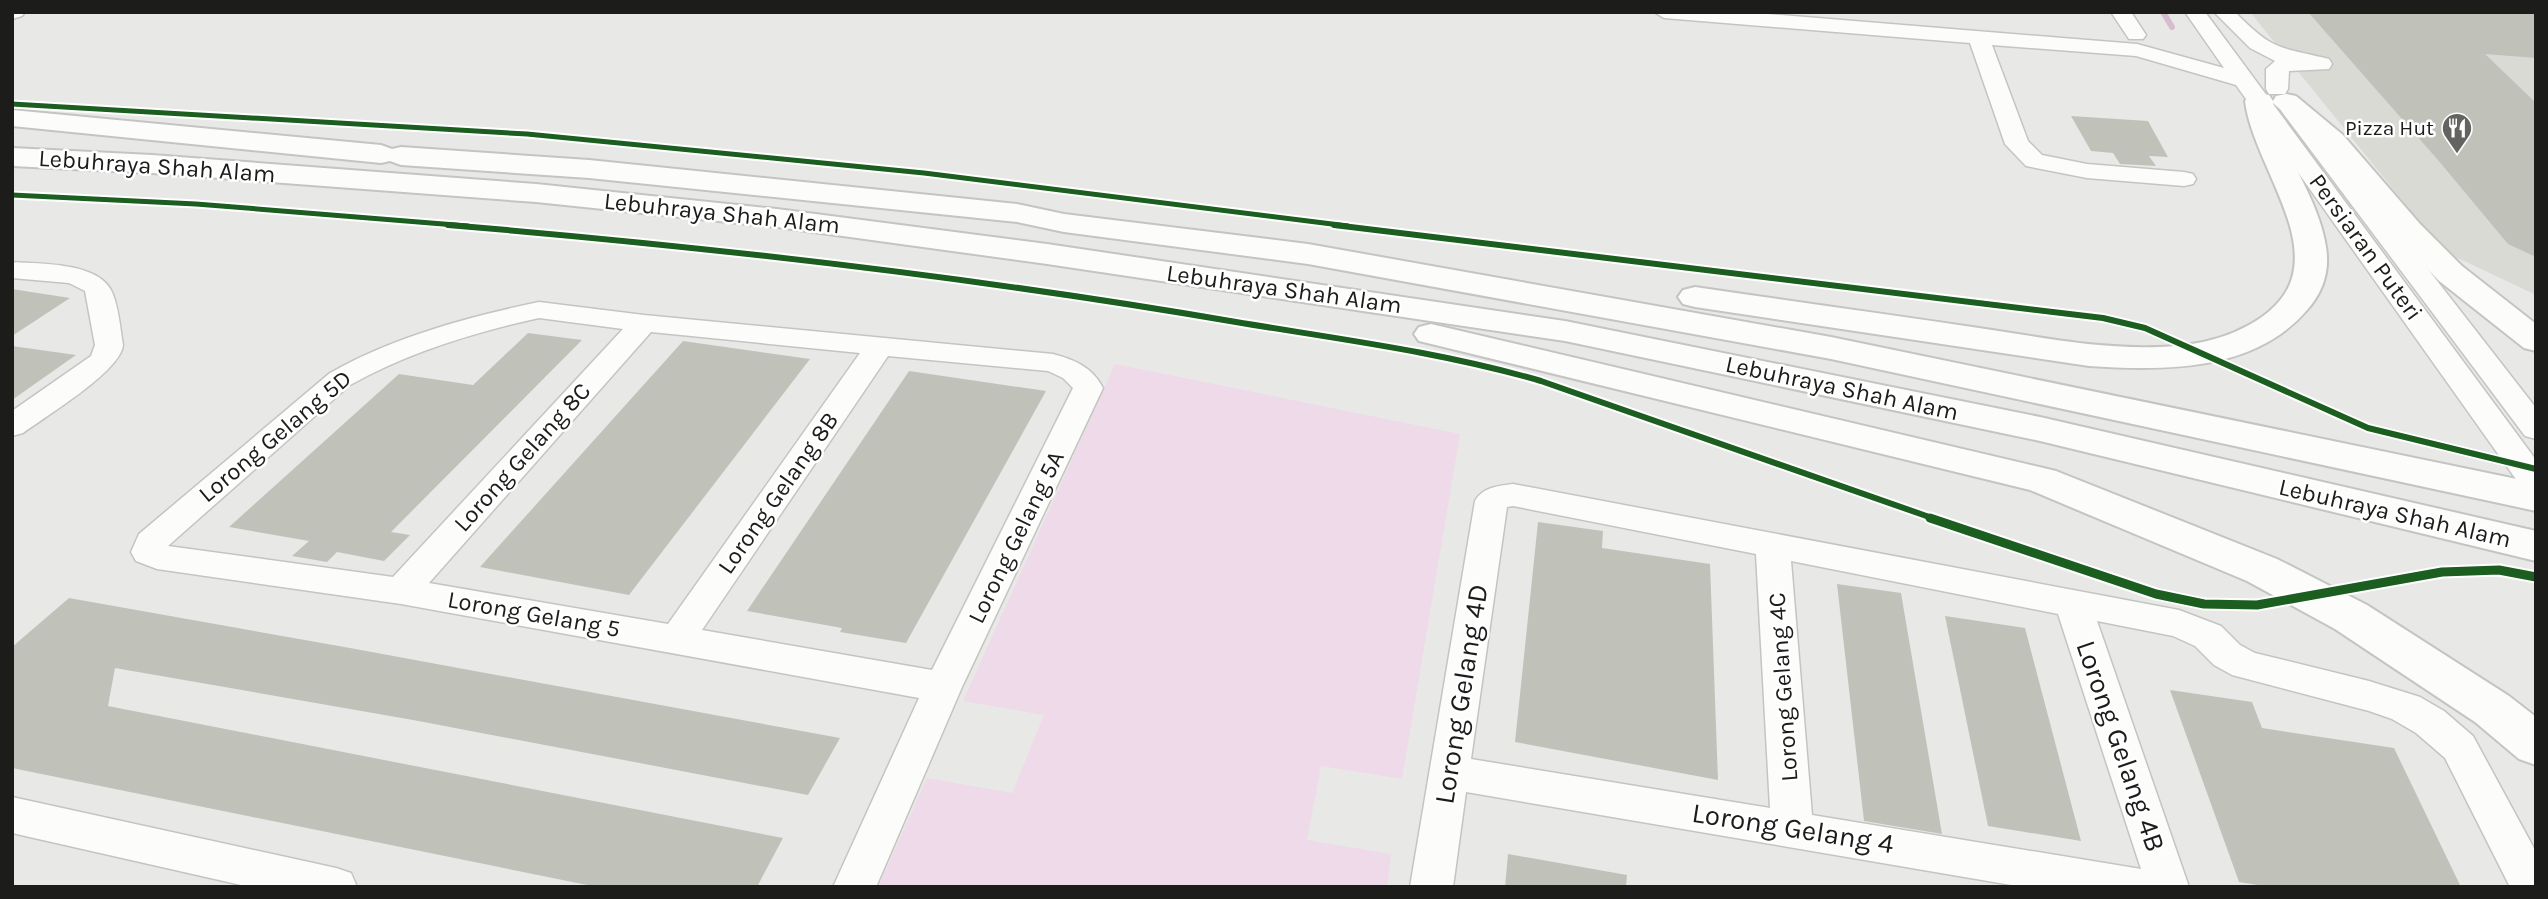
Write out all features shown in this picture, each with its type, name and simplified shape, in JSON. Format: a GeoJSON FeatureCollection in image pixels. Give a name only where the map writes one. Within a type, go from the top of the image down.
{"type":"FeatureCollection","features":[{"type":"Feature","properties":{"kind":"highway"},"geometry":{"type":"LineString","coordinates":[[1017,213],[1172,220],[2089,355],[2148,359],[2184,356],[2230,348],[2263,331],[2287,314],[2301,299],[2310,281],[2312,256],[2302,214],[2261,124],[2266,93],[2333,141],[2409,231],[2450,273],[2536,341]]}},
{"type":"Feature","properties":{"kind":"highway"},"geometry":{"type":"LineString","coordinates":[[12,118],[381,155]]}},
{"type":"Feature","properties":{"kind":"highway","name":"Lebuhraya Shah Alam"},"geometry":{"type":"LineString","coordinates":[[12,134],[589,169],[1017,213],[1064,223],[1308,254],[1831,348],[2536,497]]}},
{"type":"Feature","properties":{"kind":"highway","name":"Lebuhraya Shah Alam"},"geometry":{"type":"LineString","coordinates":[[12,157],[152,164],[536,193],[777,218],[1047,254],[1565,331],[2040,429],[2536,546]]}},
{"type":"Feature","properties":{"kind":"highway"},"geometry":{"type":"LineString","coordinates":[[12,178],[777,218]]}},
{"type":"Feature","properties":{"kind":"highway"},"geometry":{"type":"LineString","coordinates":[[1047,254],[1195,294],[1435,335],[2042,480],[2262,570],[2351,617],[2492,709],[2536,745]]}},
{"type":"Feature","properties":{"kind":"street"},"geometry":{"type":"LineString","coordinates":[[1664,12],[2136,43],[2266,93],[2277,69],[2284,65],[2321,64],[2268,53],[2256,45],[2200,24],[2136,43]]}},
{"type":"Feature","properties":{"kind":"street"},"geometry":{"type":"LineString","coordinates":[[1855,12],[1987,33]]}},
{"type":"Feature","properties":{"kind":"street"},"geometry":{"type":"LineString","coordinates":[[2121,12],[2136,43]]}},
{"type":"Feature","properties":{"kind":"street","name":"Persiaran Puteri"},"geometry":{"type":"LineString","coordinates":[[2200,24],[2266,93],[2530,421]]}},
{"type":"Feature","properties":{"kind":"street","name":"Persiaran Puteri"},"geometry":{"type":"LineString","coordinates":[[2200,24],[2266,93],[2536,484]]}},
{"type":"Feature","properties":{"kind":"street"},"geometry":{"type":"LineString","coordinates":[[1987,33],[2017,144],[2034,161],[2087,171],[2184,179]]}},
{"type":"Feature","properties":{"kind":"street"},"geometry":{"type":"LineString","coordinates":[[12,270],[69,275],[90,281],[98,288],[109,345],[108,353],[101,362],[12,426]]}},
{"type":"Feature","properties":{"kind":"street","name":"Lorong Gelang 5D"},"geometry":{"type":"LineString","coordinates":[[159,533],[340,379],[372,361],[493,320],[539,310],[879,347]]}},
{"type":"Feature","properties":{"kind":"street","name":"Lorong Gelang 8C"},"geometry":{"type":"LineString","coordinates":[[401,591],[644,323]]}},
{"type":"Feature","properties":{"kind":"street","name":"Lorong Gelang 8B"},"geometry":{"type":"LineString","coordinates":[[677,639],[879,347]]}},
{"type":"Feature","properties":{"kind":"street","name":"Lorong Gelang 5A"},"geometry":{"type":"LineString","coordinates":[[854,887],[943,687],[1088,388],[1084,379],[1074,371],[1053,363],[879,347]]}},
{"type":"Feature","properties":{"kind":"street","name":"Lorong Gelang 4D"},"geometry":{"type":"LineString","coordinates":[[1431,887],[1492,501],[1513,495],[1531,497],[1773,547]]}},
{"type":"Feature","properties":{"kind":"street","name":"Lorong Gelang 5"},"geometry":{"type":"LineString","coordinates":[[159,533],[148,552],[157,557],[401,591],[943,687]]}},
{"type":"Feature","properties":{"kind":"street"},"geometry":{"type":"LineString","coordinates":[[1773,547],[2179,624],[2208,636],[2227,655],[2245,665],[2406,708],[2430,722],[2459,747],[2532,887]]}},
{"type":"Feature","properties":{"kind":"street","name":"Lorong Gelang 4C"},"geometry":{"type":"LineString","coordinates":[[1773,547],[1792,827]]}},
{"type":"Feature","properties":{"kind":"street","name":"Lorong Gelang 4B"},"geometry":{"type":"LineString","coordinates":[[2073,604],[2168,887]]}},
{"type":"Feature","properties":{"kind":"street","name":"Lorong Gelang 4"},"geometry":{"type":"LineString","coordinates":[[1448,772],[1792,827],[2137,887]]}},
{"type":"Feature","properties":{"kind":"street"},"geometry":{"type":"LineString","coordinates":[[12,815],[286,882],[336,887]]}},
{"type":"Feature","properties":{"kind":"shaded area"},"geometry":{"type":"Polygon","coordinates":[[[2250,12],[2536,12],[2536,295],[2443,251],[2250,12]]]}},
{"type":"Feature","properties":{"kind":"shaded area"},"geometry":{"type":"Polygon","coordinates":[[[1115,364],[1460,434],[1402,779],[1321,766],[1307,840],[1391,854],[1387,887],[878,887],[927,778],[1012,793],[1044,715],[963,701],[1115,364]]]}},
{"type":"Feature","properties":{"kind":"building"},"geometry":{"type":"Polygon","coordinates":[[[2308,12],[2536,12],[2536,58],[2485,54],[2536,103],[2536,257],[2508,244],[2308,12]]]}},
{"type":"Feature","properties":{"kind":"building"},"geometry":{"type":"Polygon","coordinates":[[[2071,116],[2148,121],[2168,157],[2149,156],[2156,166],[2120,164],[2113,153],[2091,151],[2071,116]]]}},
{"type":"Feature","properties":{"kind":"building"},"geometry":{"type":"Polygon","coordinates":[[[12,289],[70,298],[12,336],[12,289]]]}},
{"type":"Feature","properties":{"kind":"building"},"geometry":{"type":"Polygon","coordinates":[[[528,333],[582,340],[391,532],[410,535],[384,561],[337,552],[327,562],[292,556],[309,541],[229,527],[399,374],[473,385],[528,333]]]}},
{"type":"Feature","properties":{"kind":"building"},"geometry":{"type":"Polygon","coordinates":[[[683,341],[810,359],[629,595],[480,567],[683,341]]]}},
{"type":"Feature","properties":{"kind":"building"},"geometry":{"type":"Polygon","coordinates":[[[12,346],[76,355],[12,400],[12,346]]]}},
{"type":"Feature","properties":{"kind":"building"},"geometry":{"type":"Polygon","coordinates":[[[909,371],[1046,391],[906,643],[840,632],[842,628],[747,611],[909,371]]]}},
{"type":"Feature","properties":{"kind":"building"},"geometry":{"type":"Polygon","coordinates":[[[1538,522],[1603,531],[1602,548],[1710,564],[1718,780],[1515,742],[1538,522]]]}},
{"type":"Feature","properties":{"kind":"building"},"geometry":{"type":"Polygon","coordinates":[[[1837,584],[1901,593],[1942,834],[1864,821],[1837,584]]]}},
{"type":"Feature","properties":{"kind":"building"},"geometry":{"type":"Polygon","coordinates":[[[69,598],[840,738],[808,795],[413,720],[115,668],[108,706],[783,838],[757,887],[597,887],[12,768],[12,647],[69,598]]]}},
{"type":"Feature","properties":{"kind":"building"},"geometry":{"type":"Polygon","coordinates":[[[1945,616],[2025,628],[2081,841],[1988,826],[1945,616]]]}},
{"type":"Feature","properties":{"kind":"building"},"geometry":{"type":"Polygon","coordinates":[[[2170,690],[2252,702],[2262,728],[2394,748],[2461,887],[2270,887],[2239,882],[2170,690]]]}},
{"type":"Feature","properties":{"kind":"building"},"geometry":{"type":"Polygon","coordinates":[[[1508,854],[1627,875],[1626,887],[1505,887],[1508,854]]]}},
{"type":"Feature","properties":{"kind":"waterway"},"geometry":{"type":"LineString","coordinates":[[2163,12],[2172,27]]}},
{"type":"Feature","properties":{"kind":"cycle path"},"geometry":{"type":"LineString","coordinates":[[12,104],[527,134],[924,173],[2103,318],[2145,328],[2368,428],[2536,469]]}},
{"type":"Feature","properties":{"kind":"cycle path"},"geometry":{"type":"LineString","coordinates":[[12,195],[196,204],[348,216],[614,239],[776,257],[1139,305],[1483,364],[1541,381],[2059,563],[2156,594],[2204,604],[2257,605],[2442,572],[2499,570],[2536,577]]}},
{"type":"Feature","properties":{"kind":"place","name":"Pizza Hut"},"geometry":{"type":"Point","coordinates":[2457,155]}}]}
